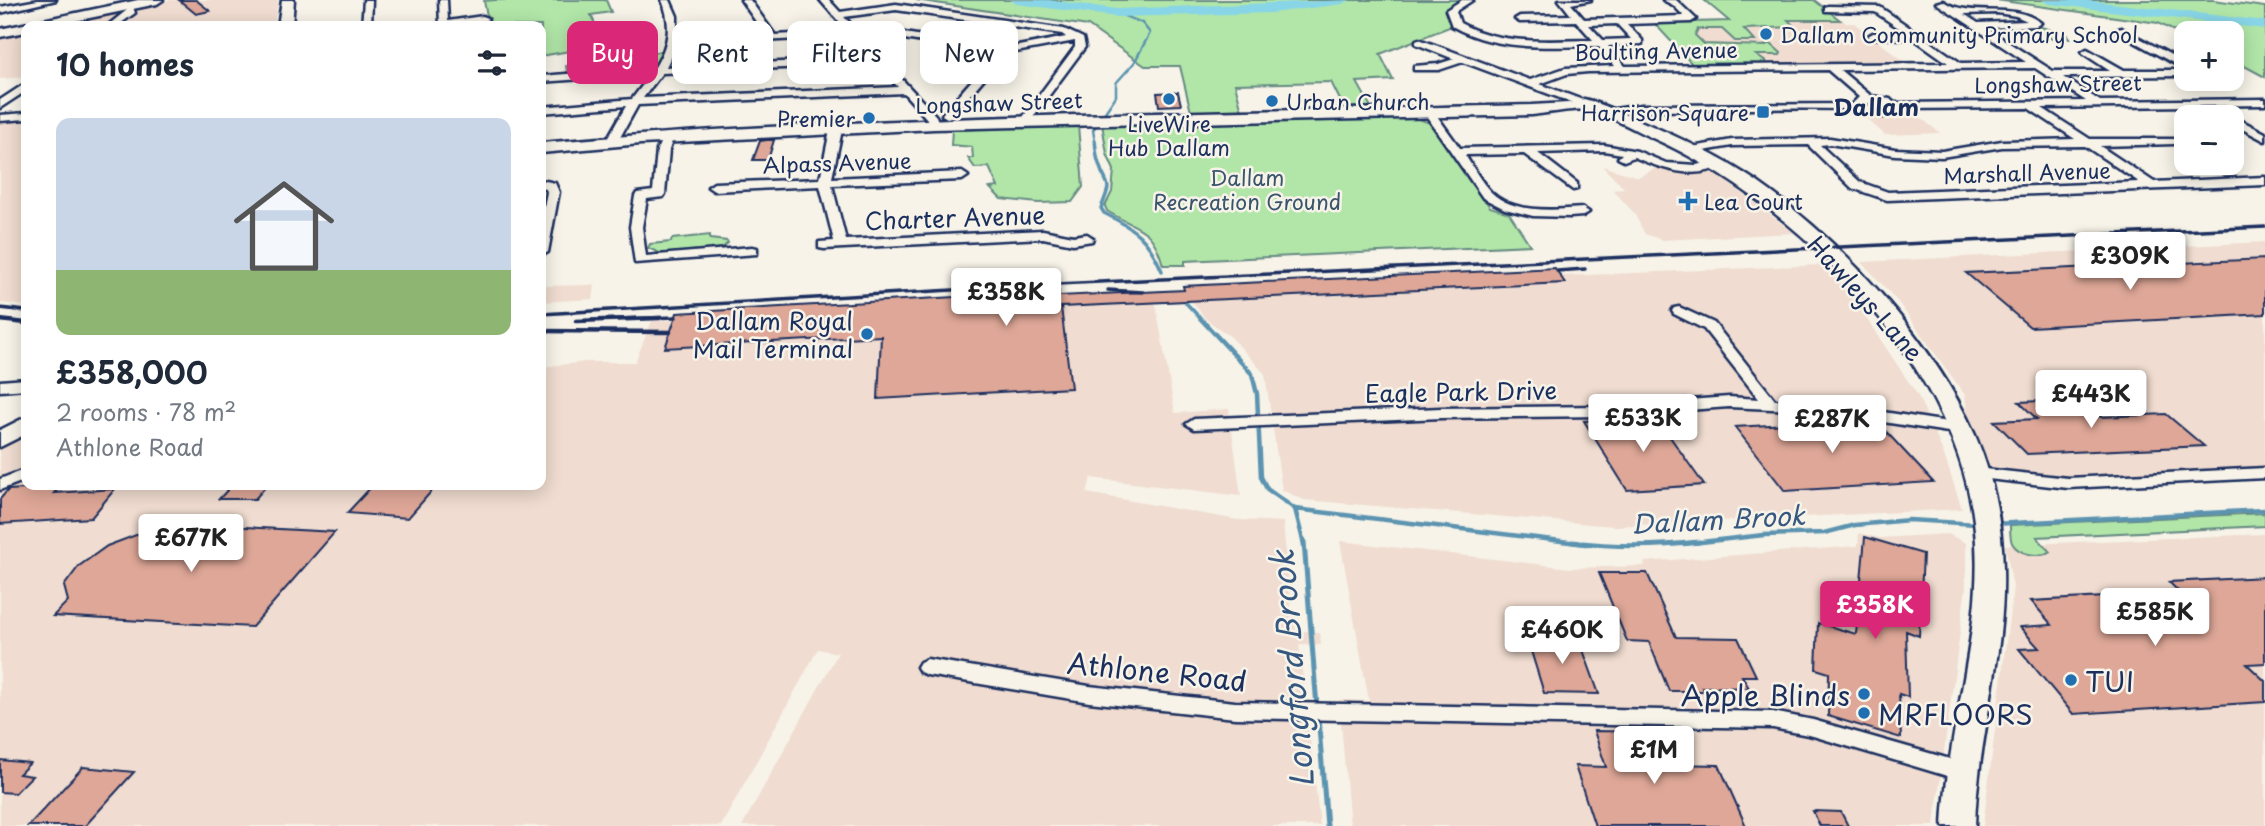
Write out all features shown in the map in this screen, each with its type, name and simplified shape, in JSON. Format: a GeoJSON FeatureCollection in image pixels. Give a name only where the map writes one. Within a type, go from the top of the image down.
{"type":"FeatureCollection","features":[{"type":"Feature","properties":{"kind":"street"},"geometry":{"type":"LineString","coordinates":[[0,10],[51,0],[67,19]]}},
{"type":"Feature","properties":{"kind":"street"},"geometry":{"type":"LineString","coordinates":[[57,21],[157,0]]}},
{"type":"Feature","properties":{"kind":"street"},"geometry":{"type":"LineString","coordinates":[[286,21],[288,0]]}},
{"type":"Feature","properties":{"kind":"street"},"geometry":{"type":"LineString","coordinates":[[366,21],[368,0]]}},
{"type":"Feature","properties":{"kind":"street"},"geometry":{"type":"LineString","coordinates":[[443,0],[444,21]]}},
{"type":"Feature","properties":{"kind":"street"},"geometry":{"type":"LineString","coordinates":[[666,0],[673,21]]}},
{"type":"Feature","properties":{"kind":"street"},"geometry":{"type":"LineString","coordinates":[[745,0],[760,21]]}},
{"type":"Feature","properties":{"kind":"street"},"geometry":{"type":"LineString","coordinates":[[824,0],[843,21]]}},
{"type":"Feature","properties":{"kind":"street"},"geometry":{"type":"LineString","coordinates":[[1469,0],[1454,7],[1450,18],[1459,27],[1478,35],[1524,43],[1639,42],[1620,21]]}},
{"type":"Feature","properties":{"kind":"street"},"geometry":{"type":"LineString","coordinates":[[1587,0],[1565,0],[1622,68]]}},
{"type":"Feature","properties":{"kind":"street"},"geometry":{"type":"LineString","coordinates":[[1520,19],[1691,19],[1676,3],[1667,0]]}},
{"type":"Feature","properties":{"kind":"street"},"geometry":{"type":"LineString","coordinates":[[1865,0],[1959,66]]}},
{"type":"Feature","properties":{"kind":"street"},"geometry":{"type":"LineString","coordinates":[[1940,3],[2098,104]]}},
{"type":"Feature","properties":{"kind":"street"},"geometry":{"type":"LineString","coordinates":[[118,21],[132,11],[129,6]]}},
{"type":"Feature","properties":{"kind":"street"},"geometry":{"type":"LineString","coordinates":[[837,15],[899,7],[1064,32],[1077,38],[1080,47],[1027,122]]}},
{"type":"Feature","properties":{"kind":"street"},"geometry":{"type":"LineString","coordinates":[[1828,9],[1877,9]]}},
{"type":"Feature","properties":{"kind":"street"},"geometry":{"type":"LineString","coordinates":[[1954,12],[2013,12],[2025,15],[2036,23],[1976,26]]}},
{"type":"Feature","properties":{"kind":"street"},"geometry":{"type":"LineString","coordinates":[[470,21],[483,19]]}},
{"type":"Feature","properties":{"kind":"street"},"geometry":{"type":"LineString","coordinates":[[0,33],[21,29]]}},
{"type":"Feature","properties":{"kind":"street"},"geometry":{"type":"LineString","coordinates":[[2107,31],[2134,31]]}},
{"type":"Feature","properties":{"kind":"street"},"geometry":{"type":"LineString","coordinates":[[2121,31],[2174,60]]}},
{"type":"Feature","properties":{"kind":"street"},"geometry":{"type":"LineString","coordinates":[[1873,36],[1916,36]]}},
{"type":"Feature","properties":{"kind":"street"},"geometry":{"type":"LineString","coordinates":[[1018,49],[1077,38]]}},
{"type":"Feature","properties":{"kind":"street","name":"Hawleys Lane"},"geometry":{"type":"LineString","coordinates":[[1419,42],[1608,113],[1717,164],[1780,208],[1874,298],[1906,334],[1930,369],[1961,429],[1976,473],[1987,524],[1989,604],[1965,743],[1959,826]]}},
{"type":"Feature","properties":{"kind":"street"},"geometry":{"type":"LineString","coordinates":[[612,141],[635,102],[660,70],[672,45]]}},
{"type":"Feature","properties":{"kind":"street"},"geometry":{"type":"LineString","coordinates":[[2087,52],[2121,73]]}},
{"type":"Feature","properties":{"kind":"street"},"geometry":{"type":"LineString","coordinates":[[1417,67],[1439,67],[1463,59]]}},
{"type":"Feature","properties":{"kind":"street"},"geometry":{"type":"LineString","coordinates":[[546,79],[787,65]]}},
{"type":"Feature","properties":{"kind":"street","name":"Boulting Avenue"},"geometry":{"type":"LineString","coordinates":[[1530,84],[1570,70],[1622,68],[2037,65]]}},
{"type":"Feature","properties":{"kind":"street"},"geometry":{"type":"LineString","coordinates":[[1829,66],[1864,103]]}},
{"type":"Feature","properties":{"kind":"street"},"geometry":{"type":"LineString","coordinates":[[2051,74],[2174,73]]}},
{"type":"Feature","properties":{"kind":"street"},"geometry":{"type":"LineString","coordinates":[[900,84],[932,118],[944,114],[972,84]]}},
{"type":"Feature","properties":{"kind":"street"},"geometry":{"type":"LineString","coordinates":[[0,105],[21,90]]}},
{"type":"Feature","properties":{"kind":"street"},"geometry":{"type":"LineString","coordinates":[[546,110],[635,102],[905,90]]}},
{"type":"Feature","properties":{"kind":"street","name":"Longshaw Street"},"geometry":{"type":"LineString","coordinates":[[1864,103],[1894,106],[2265,102]]}},
{"type":"Feature","properties":{"kind":"street"},"geometry":{"type":"LineString","coordinates":[[1608,113],[1640,108],[1843,106],[1864,103]]}},
{"type":"Feature","properties":{"kind":"street"},"geometry":{"type":"LineString","coordinates":[[2204,103],[2207,105]]}},
{"type":"Feature","properties":{"kind":"street","name":"Longshaw Street"},"geometry":{"type":"LineString","coordinates":[[546,148],[612,141],[836,130],[944,114],[1027,122],[1568,108],[1584,104]]}},
{"type":"Feature","properties":{"kind":"street"},"geometry":{"type":"LineString","coordinates":[[2031,105],[2151,185]]}},
{"type":"Feature","properties":{"kind":"street"},"geometry":{"type":"LineString","coordinates":[[1428,111],[1487,195],[1503,205],[1534,213],[1583,212]]}},
{"type":"Feature","properties":{"kind":"street"},"geometry":{"type":"LineString","coordinates":[[0,118],[21,116]]}},
{"type":"Feature","properties":{"kind":"street"},"geometry":{"type":"LineString","coordinates":[[2244,126],[2265,138]]}},
{"type":"Feature","properties":{"kind":"street"},"geometry":{"type":"LineString","coordinates":[[836,130],[825,182],[841,244]]}},
{"type":"Feature","properties":{"kind":"street"},"geometry":{"type":"LineString","coordinates":[[667,138],[663,150],[659,194],[641,196],[636,227],[640,260],[734,248],[752,251]]}},
{"type":"Feature","properties":{"kind":"street"},"geometry":{"type":"LineString","coordinates":[[1692,150],[1732,143],[1839,142],[1895,152],[1931,154],[1973,151],[2003,144],[2174,141]]}},
{"type":"Feature","properties":{"kind":"street","name":"Marshall Avenue"},"geometry":{"type":"LineString","coordinates":[[1810,142],[1856,185],[1887,196],[2265,181]]}},
{"type":"Feature","properties":{"kind":"street"},"geometry":{"type":"LineString","coordinates":[[1456,152],[1604,148],[1665,166],[1696,169],[1717,164]]}},
{"type":"Feature","properties":{"kind":"street"},"geometry":{"type":"LineString","coordinates":[[1527,150],[1573,186]]}},
{"type":"Feature","properties":{"kind":"street","name":"Alpass Avenue"},"geometry":{"type":"LineString","coordinates":[[714,187],[962,176]]}},
{"type":"Feature","properties":{"kind":"street"},"geometry":{"type":"LineString","coordinates":[[546,186],[553,188],[546,204]]}},
{"type":"Feature","properties":{"kind":"street","name":"Charter Avenue"},"geometry":{"type":"LineString","coordinates":[[824,245],[1043,234],[1073,240],[1087,238]]}},
{"type":"Feature","properties":{"kind":"street"},"geometry":{"type":"LineString","coordinates":[[1679,311],[1709,326],[1770,403]]}},
{"type":"Feature","properties":{"kind":"street"},"geometry":{"type":"LineString","coordinates":[[0,386],[21,384]]}},
{"type":"Feature","properties":{"kind":"street","name":"Eagle Park Drive"},"geometry":{"type":"LineString","coordinates":[[1194,424],[1441,413],[1606,411],[1707,403],[1770,403],[1824,408],[1961,429]]}},
{"type":"Feature","properties":{"kind":"street"},"geometry":{"type":"LineString","coordinates":[[0,440],[21,427]]}},
{"type":"Feature","properties":{"kind":"street"},"geometry":{"type":"LineString","coordinates":[[1976,473],[2068,483],[2265,473]]}},
{"type":"Feature","properties":{"kind":"street"},"geometry":{"type":"LineString","coordinates":[[0,485],[21,476]]}},
{"type":"Feature","properties":{"kind":"street","name":"Athlone Road"},"geometry":{"type":"LineString","coordinates":[[927,667],[1152,701],[1235,710],[1773,720],[1812,728],[1964,772]]}},
{"type":"Feature","properties":{"kind":"shaded area"},"geometry":{"type":"Polygon","coordinates":[[[170,0],[278,0],[275,21],[67,21],[170,0]]]}},
{"type":"Feature","properties":{"kind":"shaded area","name":"Dallam Community Primary School"},"geometry":{"type":"Polygon","coordinates":[[[1704,0],[1814,0],[1846,23],[1854,23],[1908,64],[1693,65],[1654,23],[1729,21],[1704,0]]]}},
{"type":"Feature","properties":{"kind":"shaded area"},"geometry":{"type":"Polygon","coordinates":[[[21,31],[21,77],[0,79],[0,35],[21,31]]]}},
{"type":"Feature","properties":{"kind":"shaded area"},"geometry":{"type":"Polygon","coordinates":[[[1858,111],[1912,111],[1940,133],[1885,135],[1858,111]]]}},
{"type":"Feature","properties":{"kind":"shaded area"},"geometry":{"type":"Polygon","coordinates":[[[21,119],[21,305],[0,303],[0,121],[21,119]]]}},
{"type":"Feature","properties":{"kind":"shaded area","name":"Lea Court"},"geometry":{"type":"Polygon","coordinates":[[[1602,166],[1638,177],[1658,167],[1717,174],[1794,233],[1662,240],[1645,234],[1634,213],[1613,190],[1624,188],[1602,166]]]}},
{"type":"Feature","properties":{"kind":"shaded area"},"geometry":{"type":"Polygon","coordinates":[[[2265,242],[2265,472],[2068,482],[1976,473],[1965,395],[1898,302],[1862,262],[2265,242]]]}},
{"type":"Feature","properties":{"kind":"shaded area"},"geometry":{"type":"Polygon","coordinates":[[[1823,265],[1848,291],[1918,396],[1943,452],[1962,509],[1614,526],[1304,500],[1282,490],[1265,374],[1231,337],[1206,319],[1185,292],[1823,265]]]}},
{"type":"Feature","properties":{"kind":"shaded area"},"geometry":{"type":"Polygon","coordinates":[[[595,285],[593,299],[546,302],[546,286],[595,285]]]}},
{"type":"Feature","properties":{"kind":"shaded area"},"geometry":{"type":"Polygon","coordinates":[[[1154,295],[1175,413],[1229,409],[1241,496],[1091,478],[1087,493],[1238,520],[1283,522],[1291,611],[1296,630],[1320,633],[1321,645],[1299,644],[1320,826],[742,826],[838,653],[818,649],[721,826],[0,826],[0,448],[21,435],[21,490],[546,490],[546,366],[586,362],[635,362],[652,321],[1154,295]]]}},
{"type":"Feature","properties":{"kind":"shaded area"},"geometry":{"type":"Polygon","coordinates":[[[1859,533],[1879,538],[1948,534],[1966,543],[1966,587],[1934,826],[1350,826],[1339,700],[1369,701],[1340,541],[1570,568],[1645,566],[1644,562],[1858,546],[1859,533]]]}},
{"type":"Feature","properties":{"kind":"shaded area"},"geometry":{"type":"Polygon","coordinates":[[[2265,534],[2265,826],[1983,826],[2013,587],[2005,545],[2265,534]]]}},
{"type":"Feature","properties":{"kind":"green space"},"geometry":{"type":"Polygon","coordinates":[[[495,0],[606,0],[611,12],[591,15],[594,21],[567,21],[567,51],[546,55],[546,21],[488,21],[484,1],[495,0]]]}},
{"type":"Feature","properties":{"kind":"green space"},"geometry":{"type":"Polygon","coordinates":[[[916,0],[1463,0],[1446,11],[1452,26],[1380,54],[1393,80],[1357,82],[1371,107],[1344,108],[1331,82],[1235,84],[1242,111],[1191,112],[1180,66],[1145,66],[1088,26],[916,0]]]}},
{"type":"Feature","properties":{"kind":"green space"},"geometry":{"type":"Polygon","coordinates":[[[1704,0],[1814,0],[1840,20],[1788,20],[1795,27],[1744,29],[1755,41],[1735,41],[1722,29],[1698,29],[1695,35],[1704,44],[1771,44],[1781,53],[1756,55],[1770,65],[1693,65],[1654,23],[1729,21],[1704,0]]]}},
{"type":"Feature","properties":{"kind":"green space"},"geometry":{"type":"Polygon","coordinates":[[[1996,0],[2213,0],[2265,7],[2265,77],[2244,66],[2244,21],[2174,21],[2174,31],[2158,23],[1996,0]]]}},
{"type":"Feature","properties":{"kind":"green space"},"geometry":{"type":"Polygon","coordinates":[[[2038,26],[2068,35],[2070,38],[2026,38],[2009,27],[2038,26]]]}},
{"type":"Feature","properties":{"kind":"green space","name":"Dallam Recreation Ground"},"geometry":{"type":"Polygon","coordinates":[[[1407,115],[1430,123],[1490,207],[1509,213],[1530,245],[1185,261],[1185,265],[1163,265],[1149,236],[1107,211],[1105,206],[1112,192],[1114,170],[1107,154],[1102,124],[1210,121],[1221,124],[1229,120],[1319,121],[1407,115]]]}},
{"type":"Feature","properties":{"kind":"green space"},"geometry":{"type":"Polygon","coordinates":[[[1078,125],[1083,187],[1072,202],[1038,203],[1001,199],[990,188],[998,187],[989,167],[975,168],[968,158],[973,158],[972,147],[951,145],[952,130],[1078,125]]]}},
{"type":"Feature","properties":{"kind":"green space"},"geometry":{"type":"Polygon","coordinates":[[[710,235],[710,239],[727,241],[723,251],[662,254],[648,248],[650,244],[671,242],[672,239],[710,235]]]}},
{"type":"Feature","properties":{"kind":"green space"},"geometry":{"type":"Polygon","coordinates":[[[2265,513],[2265,526],[2037,537],[2050,552],[2040,555],[2019,550],[2012,543],[2010,534],[2010,525],[2265,513]]]}},
{"type":"Feature","properties":{"kind":"building"},"geometry":{"type":"Polygon","coordinates":[[[179,0],[196,0],[210,11],[196,14],[179,0]]]}},
{"type":"Feature","properties":{"kind":"building","name":"LiveWire Hub Dallam"},"geometry":{"type":"Polygon","coordinates":[[[1178,92],[1181,105],[1159,106],[1157,93],[1178,92]]]}},
{"type":"Feature","properties":{"kind":"building"},"geometry":{"type":"Polygon","coordinates":[[[774,140],[768,160],[753,160],[760,141],[774,140]]]}},
{"type":"Feature","properties":{"kind":"building"},"geometry":{"type":"Polygon","coordinates":[[[2265,259],[2265,314],[2030,327],[1966,273],[2265,259]]]}},
{"type":"Feature","properties":{"kind":"building","name":"Dallam Royal Mail Terminal"},"geometry":{"type":"Polygon","coordinates":[[[1555,268],[1565,283],[1061,307],[1071,388],[878,399],[881,336],[665,348],[677,313],[1059,291],[1059,296],[1184,290],[1183,286],[1555,268]]]}},
{"type":"Feature","properties":{"kind":"building"},"geometry":{"type":"Polygon","coordinates":[[[2081,399],[2101,417],[2166,414],[2204,446],[2027,454],[1994,421],[2037,419],[2019,402],[2081,399]]]}},
{"type":"Feature","properties":{"kind":"building"},"geometry":{"type":"Polygon","coordinates":[[[1656,417],[1704,485],[1627,490],[1584,421],[1656,417]]]}},
{"type":"Feature","properties":{"kind":"building"},"geometry":{"type":"Polygon","coordinates":[[[1854,420],[1879,424],[1933,482],[1785,491],[1735,427],[1854,420]]]}},
{"type":"Feature","properties":{"kind":"building"},"geometry":{"type":"Polygon","coordinates":[[[8,490],[57,490],[54,493],[114,490],[91,518],[0,524],[0,499],[8,490]]]}},
{"type":"Feature","properties":{"kind":"building"},"geometry":{"type":"Polygon","coordinates":[[[227,490],[263,490],[255,499],[219,499],[227,490]]]}},
{"type":"Feature","properties":{"kind":"building"},"geometry":{"type":"Polygon","coordinates":[[[368,490],[433,490],[408,518],[347,513],[368,490]]]}},
{"type":"Feature","properties":{"kind":"building"},"geometry":{"type":"Polygon","coordinates":[[[152,522],[335,532],[252,627],[53,616],[68,601],[64,586],[79,566],[107,546],[139,534],[152,522]]]}},
{"type":"Feature","properties":{"kind":"building"},"geometry":{"type":"Polygon","coordinates":[[[1865,537],[1923,554],[1919,636],[1906,631],[1908,697],[1899,694],[1901,738],[1828,716],[1829,673],[1816,669],[1818,623],[1856,634],[1865,537]]]}},
{"type":"Feature","properties":{"kind":"building"},"geometry":{"type":"Polygon","coordinates":[[[1599,573],[1647,573],[1676,637],[1738,638],[1756,676],[1742,676],[1749,688],[1702,687],[1704,691],[1669,691],[1649,642],[1627,641],[1599,573]]]}},
{"type":"Feature","properties":{"kind":"building"},"geometry":{"type":"Polygon","coordinates":[[[2265,577],[2265,663],[2247,664],[2265,681],[2265,702],[2073,714],[2019,649],[2039,648],[2020,627],[2052,625],[2031,601],[2180,593],[2169,582],[2265,577]]]}},
{"type":"Feature","properties":{"kind":"building"},"geometry":{"type":"Polygon","coordinates":[[[1527,638],[1579,639],[1599,694],[1544,693],[1527,638]]]}},
{"type":"Feature","properties":{"kind":"building"},"geometry":{"type":"Polygon","coordinates":[[[1594,731],[1660,732],[1671,764],[1719,765],[1746,826],[1595,826],[1575,766],[1606,767],[1594,731]]]}},
{"type":"Feature","properties":{"kind":"building"},"geometry":{"type":"Polygon","coordinates":[[[0,760],[30,763],[19,774],[32,776],[15,793],[0,792],[0,760]]]}},
{"type":"Feature","properties":{"kind":"building"},"geometry":{"type":"Polygon","coordinates":[[[83,767],[134,772],[85,826],[28,826],[83,767]]]}},
{"type":"Feature","properties":{"kind":"building"},"geometry":{"type":"Polygon","coordinates":[[[1813,811],[1841,812],[1848,826],[1820,826],[1813,811]]]}},
{"type":"Feature","properties":{"kind":"waterway"},"geometry":{"type":"LineString","coordinates":[[1017,0],[1117,13],[1271,9],[1343,0]]}},
{"type":"Feature","properties":{"kind":"waterway"},"geometry":{"type":"LineString","coordinates":[[2049,0],[2265,25]]}},
{"type":"Feature","properties":{"kind":"waterway","name":"Dallam Brook"},"geometry":{"type":"LineString","coordinates":[[1095,142],[1093,130],[1116,96],[1116,83],[1134,63],[1150,33],[1142,23],[1117,13]]}},
{"type":"Feature","properties":{"kind":"waterway","name":"Dallam Brook"},"geometry":{"type":"LineString","coordinates":[[1095,140],[1098,161],[1108,184],[1101,208],[1104,213],[1124,224],[1146,242],[1162,271]]}},
{"type":"Feature","properties":{"kind":"waterway","name":"Dallam Brook"},"geometry":{"type":"LineString","coordinates":[[1186,303],[1201,319]]}},
{"type":"Feature","properties":{"kind":"waterway","name":"Dallam Brook"},"geometry":{"type":"LineString","coordinates":[[1200,318],[1252,374],[1257,394],[1261,477],[1267,489],[1295,509]]}},
{"type":"Feature","properties":{"kind":"waterway","name":"Dallam Brook"},"geometry":{"type":"LineString","coordinates":[[1295,509],[1586,544]]}},
{"type":"Feature","properties":{"kind":"waterway","name":"Longford Brook"},"geometry":{"type":"LineString","coordinates":[[1295,509],[1304,544]]}},
{"type":"Feature","properties":{"kind":"waterway","name":"Dallam Brook"},"geometry":{"type":"LineString","coordinates":[[1993,524],[2265,510]]}},
{"type":"Feature","properties":{"kind":"waterway","name":"Dallam Brook"},"geometry":{"type":"LineString","coordinates":[[1683,544],[1764,535],[1824,533],[1855,525],[1909,520],[1977,524]]}},
{"type":"Feature","properties":{"kind":"waterway","name":"Longford Brook"},"geometry":{"type":"LineString","coordinates":[[1304,542],[1317,707]]}},
{"type":"Feature","properties":{"kind":"waterway","name":"Dallam Brook"},"geometry":{"type":"LineString","coordinates":[[1572,542],[1635,546],[1699,542]]}},
{"type":"Feature","properties":{"kind":"waterway","name":"Longford Brook"},"geometry":{"type":"LineString","coordinates":[[1318,715],[1327,826]]}},
{"type":"Feature","properties":{"kind":"railway"},"geometry":{"type":"LineString","coordinates":[[546,314],[1057,284],[2265,227]]}},
{"type":"Feature","properties":{"kind":"railway"},"geometry":{"type":"LineString","coordinates":[[1557,271],[1585,269]]}},
{"type":"Feature","properties":{"kind":"railway"},"geometry":{"type":"LineString","coordinates":[[1108,290],[1143,292]]}},
{"type":"Feature","properties":{"kind":"railway"},"geometry":{"type":"LineString","coordinates":[[0,308],[21,310]]}},
{"type":"Feature","properties":{"kind":"railway"},"geometry":{"type":"LineString","coordinates":[[616,319],[676,317]]}},
{"type":"Feature","properties":{"kind":"railway"},"geometry":{"type":"LineString","coordinates":[[576,321],[660,318]]}},
{"type":"Feature","properties":{"kind":"railway"},"geometry":{"type":"LineString","coordinates":[[0,320],[21,322]]}},
{"type":"Feature","properties":{"kind":"railway"},"geometry":{"type":"LineString","coordinates":[[546,331],[670,332]]}},
{"type":"Feature","properties":{"kind":"place","name":"Dallam Community Primary School"},"geometry":{"type":"Point","coordinates":[1766,34]}},
{"type":"Feature","properties":{"kind":"place","name":"LiveWire Hub Dallam"},"geometry":{"type":"Point","coordinates":[1169,99]}},
{"type":"Feature","properties":{"kind":"place","name":"Urban Church"},"geometry":{"type":"Point","coordinates":[1272,101]}},
{"type":"Feature","properties":{"kind":"place","name":"Harrison Square"},"geometry":{"type":"Point","coordinates":[1763,112]}},
{"type":"Feature","properties":{"kind":"place","name":"Premier"},"geometry":{"type":"Point","coordinates":[869,118]}},
{"type":"Feature","properties":{"kind":"place","name":"Lea Court"},"geometry":{"type":"Point","coordinates":[1688,201]}},
{"type":"Feature","properties":{"kind":"place","name":"Dallam Royal Mail Terminal"},"geometry":{"type":"Point","coordinates":[867,334]}},
{"type":"Feature","properties":{"kind":"place","name":"TUI"},"geometry":{"type":"Point","coordinates":[2071,680]}},
{"type":"Feature","properties":{"kind":"place","name":"Apple Blinds"},"geometry":{"type":"Point","coordinates":[1864,694]}},
{"type":"Feature","properties":{"kind":"place","name":"MRFLOORS"},"geometry":{"type":"Point","coordinates":[1864,713]}},
{"type":"Feature","properties":{"kind":"district","name":"Dallam"},"geometry":{"type":"Point","coordinates":[1876,106]}}]}
